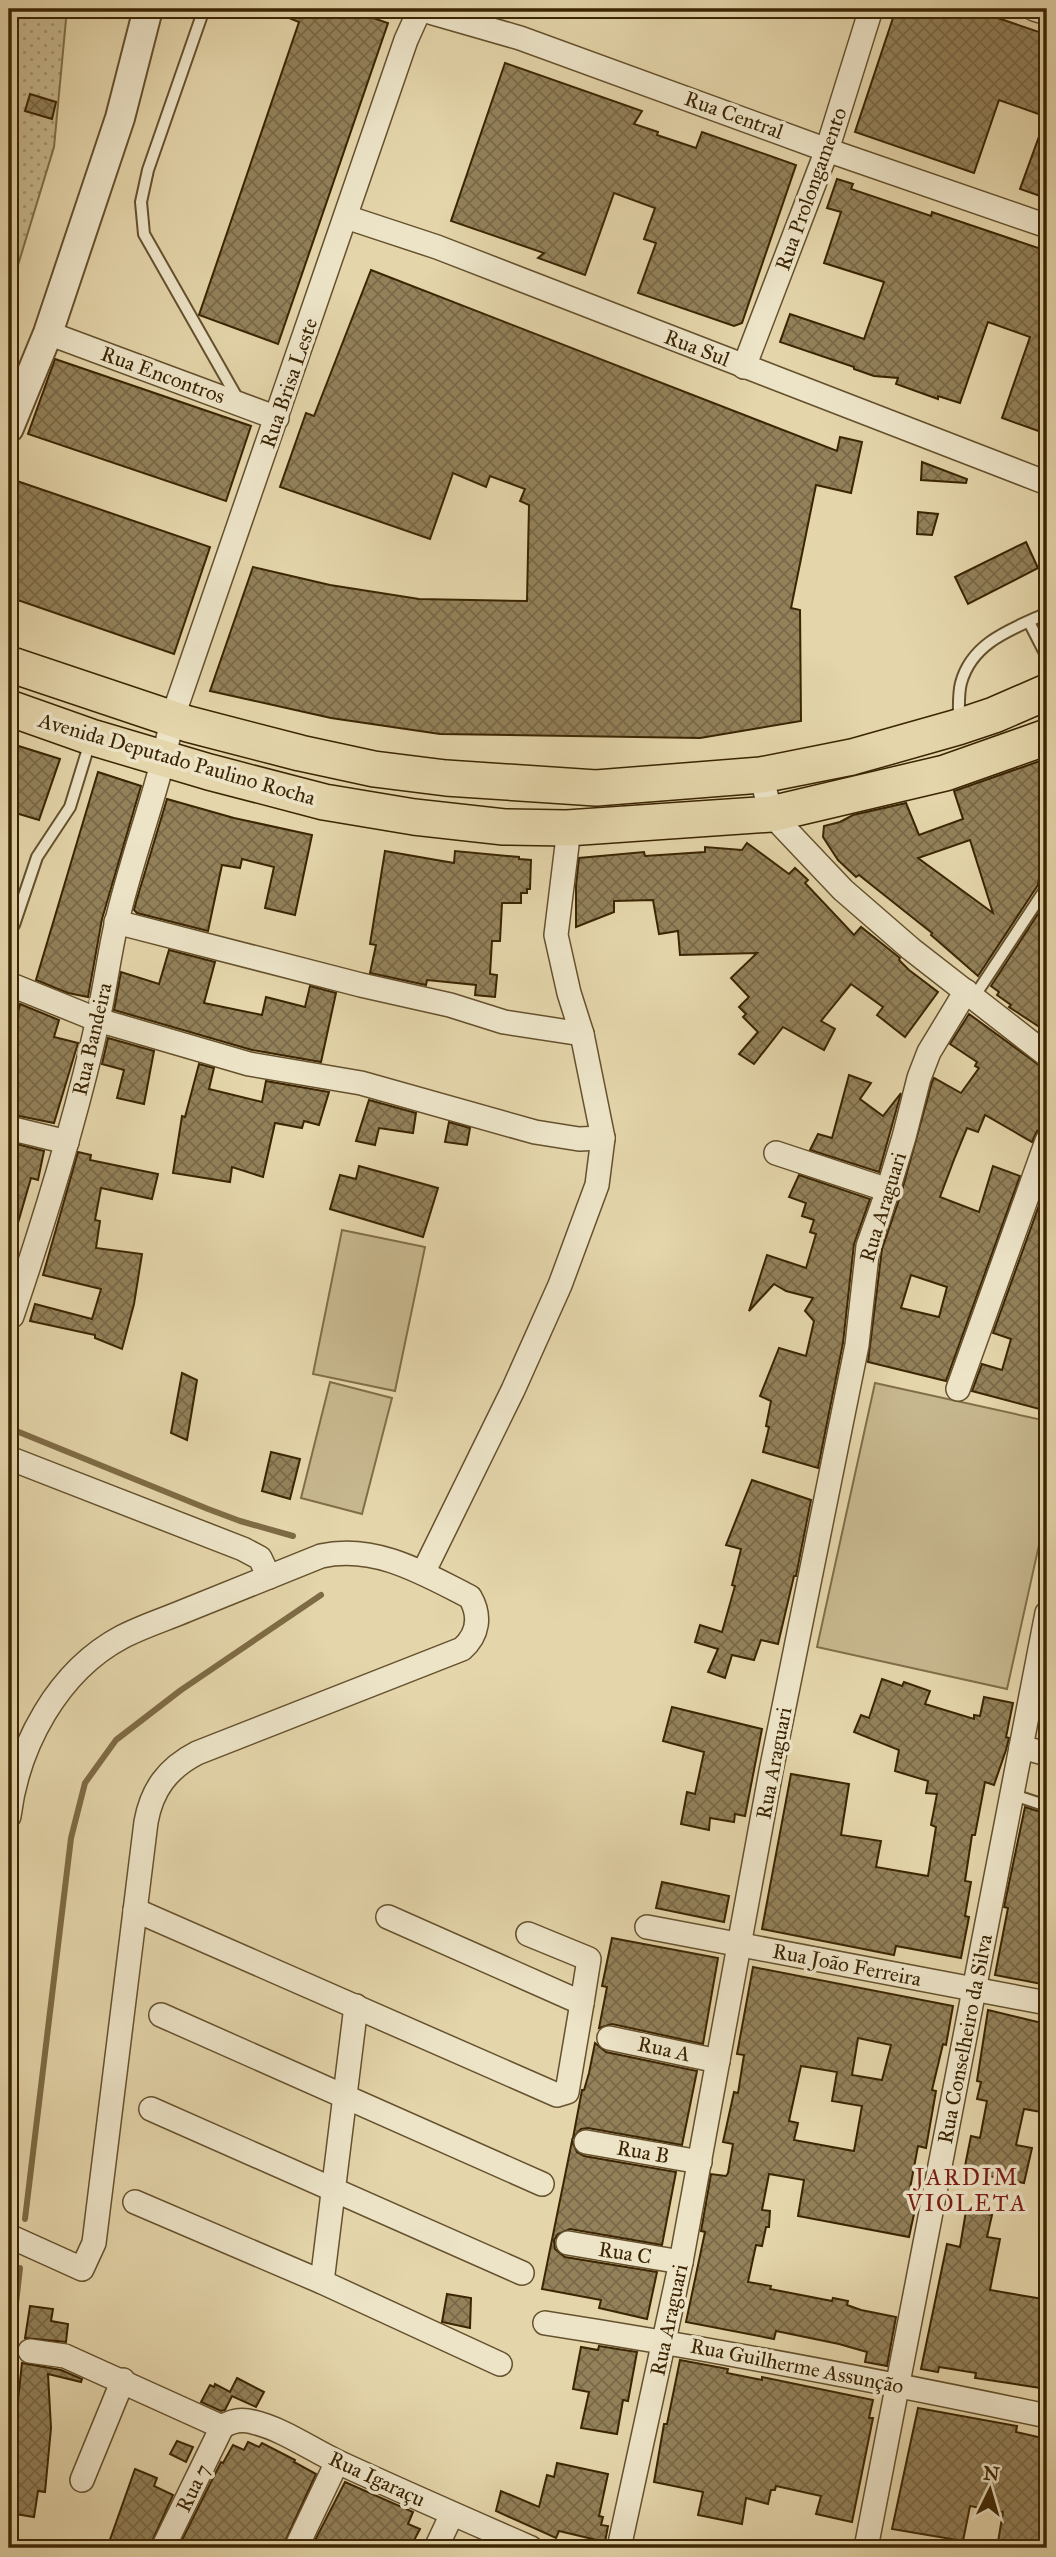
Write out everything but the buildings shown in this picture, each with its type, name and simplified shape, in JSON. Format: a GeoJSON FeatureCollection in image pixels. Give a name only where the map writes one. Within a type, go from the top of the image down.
{"type":"FeatureCollection","features":[{"type":"Feature","properties":{"kind":"main road","name":"Avenida Deputado Paulino Rocha"},"geometry":{"type":"LineString","coordinates":[[9,664],[172,719],[300,753],[374,769],[459,779],[596,788],[761,775],[852,757],[958,727],[1047,692]]}},
{"type":"Feature","properties":{"kind":"main road","name":"Avenida Deputado Paulino Rocha"},"geometry":{"type":"LineString","coordinates":[[9,708],[91,737],[324,802],[414,817],[503,827],[567,828],[771,814],[945,773],[1043,743]]}},
{"type":"Feature","properties":{"kind":"street"},"geometry":{"type":"LineString","coordinates":[[9,428],[48,333],[120,118],[148,9]]}},
{"type":"Feature","properties":{"kind":"street","name":"Rua Central"},"geometry":{"type":"LineString","coordinates":[[419,9],[520,38],[827,150],[1047,226]]}},
{"type":"Feature","properties":{"kind":"street","name":"Rua Brisa Leste"},"geometry":{"type":"LineString","coordinates":[[165,759],[172,719],[419,9]]}},
{"type":"Feature","properties":{"kind":"street","name":"Rua Prolongamento"},"geometry":{"type":"LineString","coordinates":[[744,367],[827,150],[872,9]]}},
{"type":"Feature","properties":{"kind":"street"},"geometry":{"type":"LineString","coordinates":[[1034,9],[1047,13]]}},
{"type":"Feature","properties":{"kind":"street","name":"Rua Sul"},"geometry":{"type":"LineString","coordinates":[[346,217],[437,247],[1047,483]]}},
{"type":"Feature","properties":{"kind":"street","name":"Rua Encontros"},"geometry":{"type":"LineString","coordinates":[[48,333],[277,418]]}},
{"type":"Feature","properties":{"kind":"street","name":"Rua Bandeira"},"geometry":{"type":"LineString","coordinates":[[10,1317],[36,1245],[67,1142],[98,1020],[117,922],[165,759]]}},
{"type":"Feature","properties":{"kind":"street"},"geometry":{"type":"LineString","coordinates":[[761,775],[771,814],[843,890],[911,949],[1047,1055]]}},
{"type":"Feature","properties":{"kind":"street"},"geometry":{"type":"LineString","coordinates":[[423,1573],[513,1390],[559,1285],[597,1185],[603,1138],[582,1034],[569,993],[556,935],[567,828]]}},
{"type":"Feature","properties":{"kind":"street"},"geometry":{"type":"LineString","coordinates":[[117,922],[361,985],[450,1005],[504,1022],[582,1034]]}},
{"type":"Feature","properties":{"kind":"street"},"geometry":{"type":"LineString","coordinates":[[9,984],[98,1020],[249,1064],[361,1083],[535,1132],[579,1139],[603,1138]]}},
{"type":"Feature","properties":{"kind":"street","name":"Rua Araguari"},"geometry":{"type":"LineString","coordinates":[[619,2548],[681,2262],[771,1771],[857,1345],[867,1246],[929,1052],[970,994]]}},
{"type":"Feature","properties":{"kind":"street"},"geometry":{"type":"LineString","coordinates":[[9,1128],[67,1142]]}},
{"type":"Feature","properties":{"kind":"street"},"geometry":{"type":"LineString","coordinates":[[958,1389],[1047,1141]]}},
{"type":"Feature","properties":{"kind":"street"},"geometry":{"type":"LineString","coordinates":[[776,1153],[887,1190]]}},
{"type":"Feature","properties":{"kind":"street"},"geometry":{"type":"LineString","coordinates":[[9,1458],[243,1549],[260,1558],[269,1577]]}},
{"type":"Feature","properties":{"kind":"street"},"geometry":{"type":"LineString","coordinates":[[9,1816],[15,1780],[35,1730],[49,1706],[82,1668],[122,1637],[321,1556],[348,1551],[376,1555],[423,1573],[470,1597],[474,1605],[476,1629],[468,1644],[450,1654],[197,1753],[173,1768],[163,1778],[149,1806],[94,2243],[82,2269],[9,2236]]}},
{"type":"Feature","properties":{"kind":"street","name":"Rua Conselheiro da Silva"},"geometry":{"type":"LineString","coordinates":[[866,2548],[976,1990],[1011,1794],[1043,1653],[1047,1613]]}},
{"type":"Feature","properties":{"kind":"street"},"geometry":{"type":"LineString","coordinates":[[1021,1747],[1047,1754]]}},
{"type":"Feature","properties":{"kind":"street"},"geometry":{"type":"LineString","coordinates":[[135,1910],[561,2095],[568,2090],[589,1959],[527,1934]]}},
{"type":"Feature","properties":{"kind":"street"},"geometry":{"type":"LineString","coordinates":[[388,1917],[582,2003]]}},
{"type":"Feature","properties":{"kind":"street","name":"Rua João Ferreira"},"geometry":{"type":"LineString","coordinates":[[647,1927],[1047,2003]]}},
{"type":"Feature","properties":{"kind":"street"},"geometry":{"type":"LineString","coordinates":[[322,2282],[356,2006]]}},
{"type":"Feature","properties":{"kind":"street"},"geometry":{"type":"LineString","coordinates":[[161,2015],[542,2184]]}},
{"type":"Feature","properties":{"kind":"street","name":"Rua A"},"geometry":{"type":"LineString","coordinates":[[609,2038],[718,2061]]}},
{"type":"Feature","properties":{"kind":"street"},"geometry":{"type":"LineString","coordinates":[[151,2109],[522,2273]]}},
{"type":"Feature","properties":{"kind":"street","name":"Rua B"},"geometry":{"type":"LineString","coordinates":[[586,2142],[699,2162]]}},
{"type":"Feature","properties":{"kind":"street"},"geometry":{"type":"LineString","coordinates":[[135,2202],[322,2282],[500,2364]]}},
{"type":"Feature","properties":{"kind":"street","name":"Rua C"},"geometry":{"type":"LineString","coordinates":[[568,2243],[681,2262]]}},
{"type":"Feature","properties":{"kind":"street","name":"Rua Guilherme Assunção"},"geometry":{"type":"LineString","coordinates":[[545,2323],[898,2385],[1047,2416]]}},
{"type":"Feature","properties":{"kind":"street"},"geometry":{"type":"LineString","coordinates":[[30,2351],[65,2356],[222,2427]]}},
{"type":"Feature","properties":{"kind":"street"},"geometry":{"type":"LineString","coordinates":[[82,2480],[124,2381]]}},
{"type":"Feature","properties":{"kind":"street","name":"Rua Igaraçu"},"geometry":{"type":"LineString","coordinates":[[222,2427],[229,2423],[252,2422],[270,2428],[337,2462],[531,2548]]}},
{"type":"Feature","properties":{"kind":"street","name":"Rua 7"},"geometry":{"type":"LineString","coordinates":[[163,2548],[222,2427]]}},
{"type":"Feature","properties":{"kind":"street"},"geometry":{"type":"LineString","coordinates":[[296,2548],[337,2462]]}},
{"type":"Feature","properties":{"kind":"street"},"geometry":{"type":"LineString","coordinates":[[436,2548],[452,2514]]}},
{"type":"Feature","properties":{"kind":"lane"},"geometry":{"type":"LineString","coordinates":[[204,9],[148,170],[141,202],[144,234],[242,405]]}},
{"type":"Feature","properties":{"kind":"lane"},"geometry":{"type":"LineString","coordinates":[[958,727],[960,684],[971,659],[989,641],[1047,613]]}},
{"type":"Feature","properties":{"kind":"lane"},"geometry":{"type":"LineString","coordinates":[[1029,621],[1047,657]]}},
{"type":"Feature","properties":{"kind":"lane"},"geometry":{"type":"LineString","coordinates":[[14,925],[37,857],[70,807],[91,737]]}},
{"type":"Feature","properties":{"kind":"lane"},"geometry":{"type":"LineString","coordinates":[[970,994],[1047,884]]}},
{"type":"Feature","properties":{"kind":"lane"},"geometry":{"type":"LineString","coordinates":[[1011,1794],[1047,1806]]}},
{"type":"Feature","properties":{"kind":"shaded area"},"geometry":{"type":"Polygon","coordinates":[[[9,9],[67,9],[54,147],[18,265],[9,281],[9,9]]]}},
{"type":"Feature","properties":{"kind":"shaded area"},"geometry":{"type":"Polygon","coordinates":[[[342,1230],[425,1247],[395,1391],[313,1374],[342,1230]]]}},
{"type":"Feature","properties":{"kind":"shaded area"},"geometry":{"type":"Polygon","coordinates":[[[330,1382],[392,1398],[362,1514],[301,1498],[330,1382]]]}},
{"type":"Feature","properties":{"kind":"shaded area"},"geometry":{"type":"Polygon","coordinates":[[[875,1383],[1047,1421],[1047,1509],[1007,1689],[817,1647],[875,1383]]]}},
{"type":"Feature","properties":{"kind":"waterway"},"geometry":{"type":"LineString","coordinates":[[9,1428],[208,1509],[293,1536]]}},
{"type":"Feature","properties":{"kind":"waterway"},"geometry":{"type":"LineString","coordinates":[[25,2219],[71,1838],[85,1783],[116,1740],[181,1690],[321,1595]]}},
{"type":"Feature","properties":{"kind":"waterway"},"geometry":{"type":"LineString","coordinates":[[9,2365],[20,2268]]}},
{"type":"Feature","properties":{"kind":"district","name":"JARDIM VIOLETA"},"geometry":{"type":"Point","coordinates":[967,2190]}}]}
